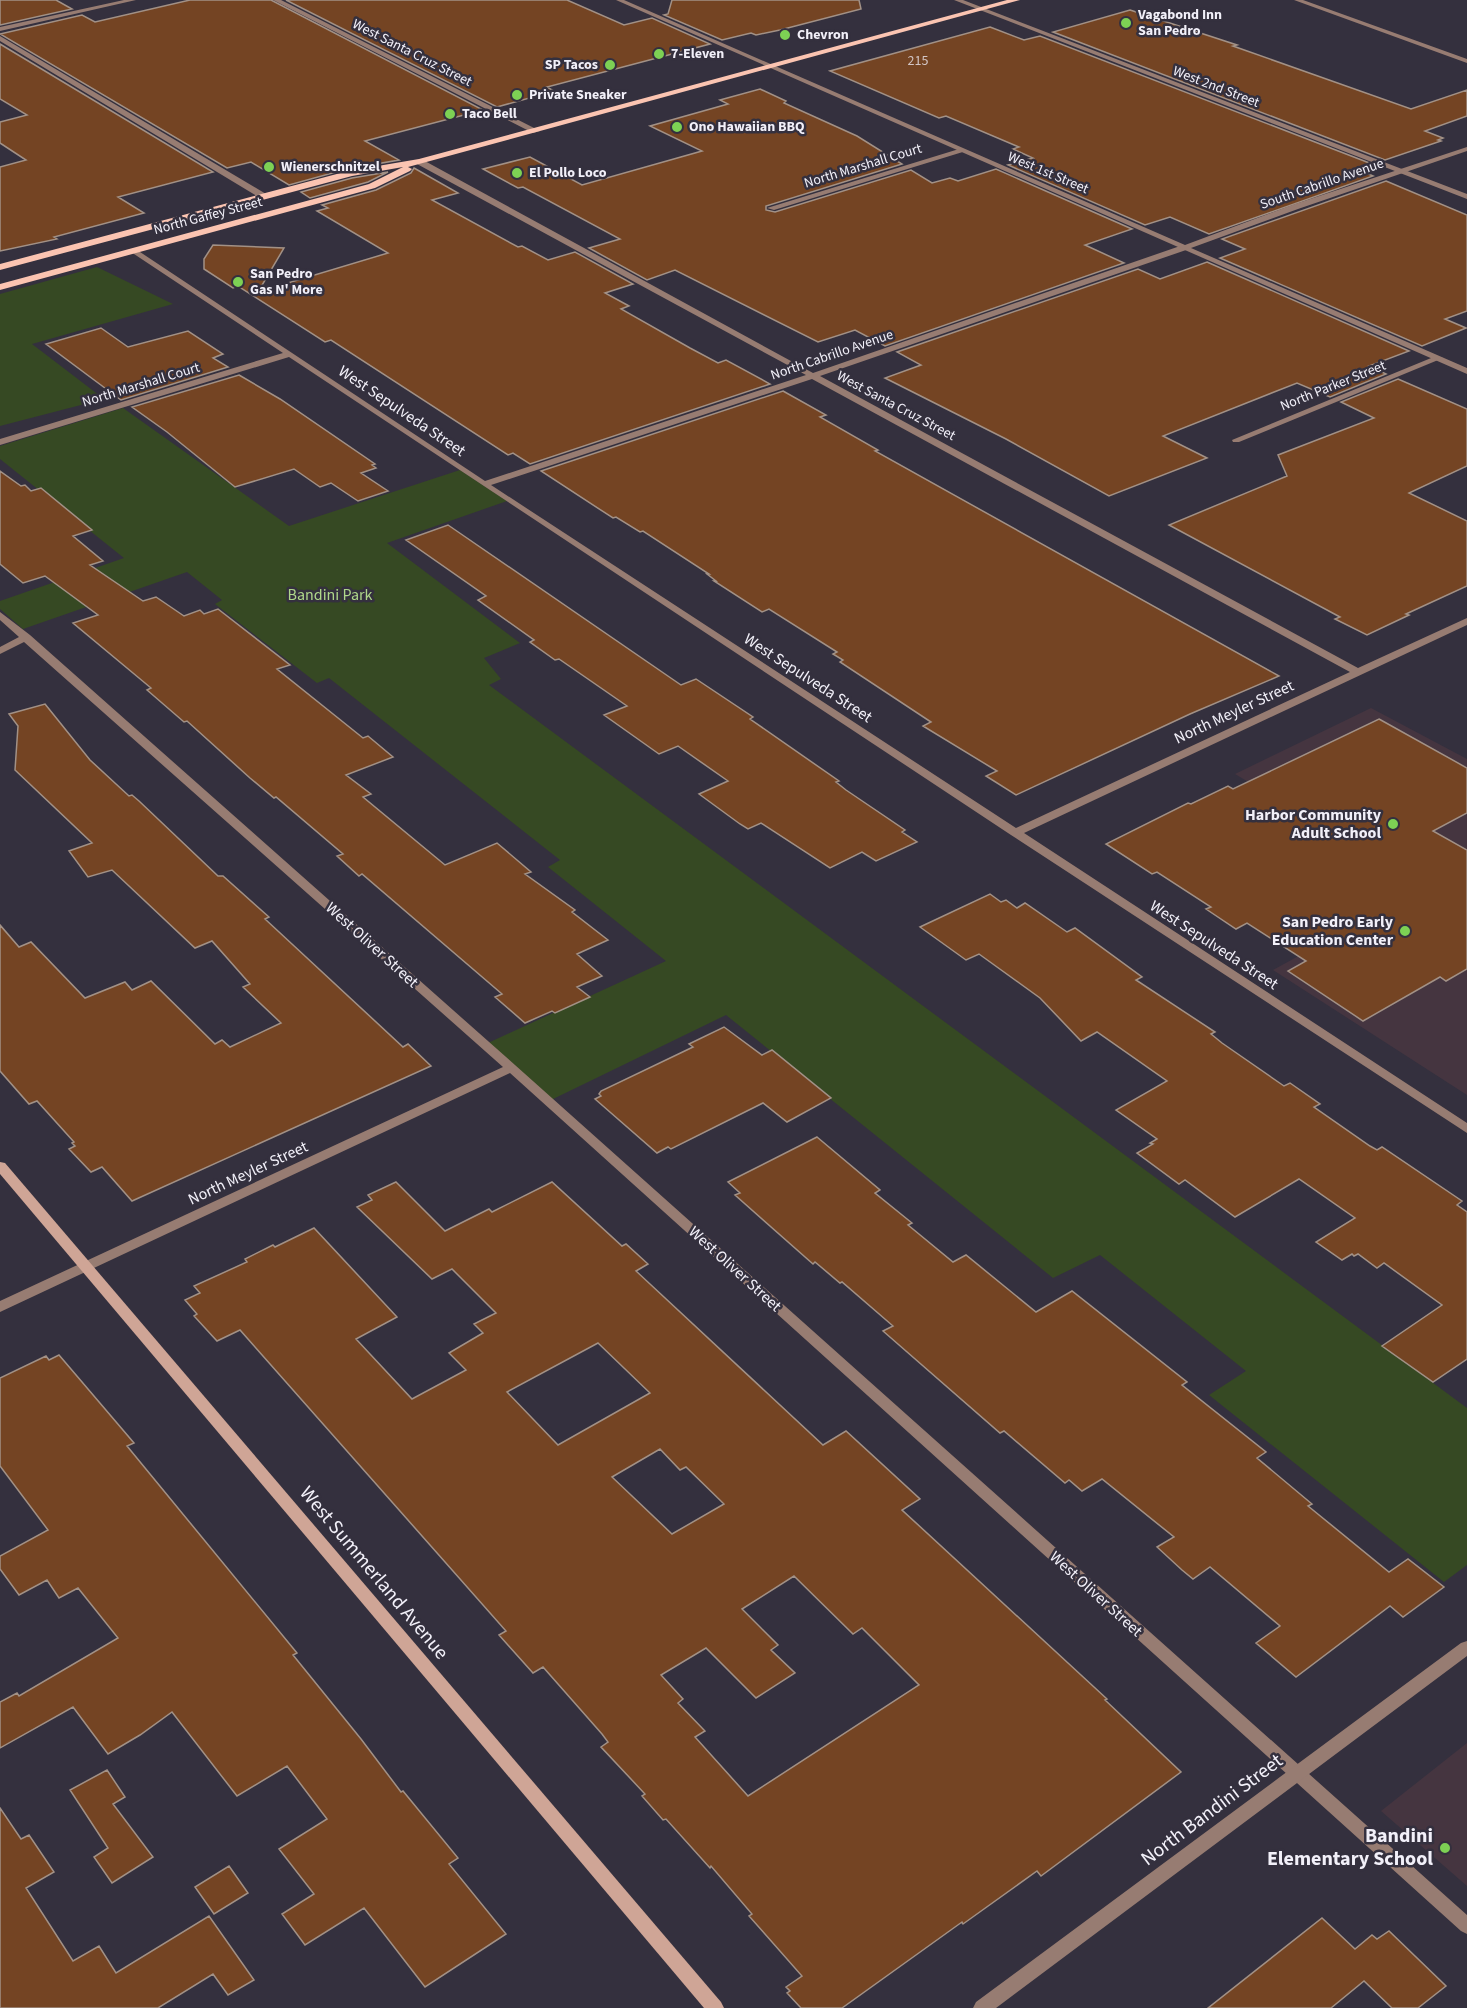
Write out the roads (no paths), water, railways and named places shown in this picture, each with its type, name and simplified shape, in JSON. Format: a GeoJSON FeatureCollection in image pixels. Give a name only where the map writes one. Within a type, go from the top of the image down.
{"type":"FeatureCollection","features":[{"type":"Feature","properties":{"kind":"main road","name":"North Gaffey Street"},"geometry":{"type":"LineString","coordinates":[[0,267],[351,173],[420,162],[1016,0]]}},
{"type":"Feature","properties":{"kind":"main road","name":"North Gaffey Street"},"geometry":{"type":"LineString","coordinates":[[0,286],[372,186],[420,162]]}},
{"type":"Feature","properties":{"kind":"main road","name":"West Summerland Avenue"},"geometry":{"type":"LineString","coordinates":[[0,1166],[715,2008]]}},
{"type":"Feature","properties":{"kind":"street"},"geometry":{"type":"LineString","coordinates":[[0,29],[133,0]]}},
{"type":"Feature","properties":{"kind":"street","name":"West Santa Cruz Street"},"geometry":{"type":"LineString","coordinates":[[276,0],[536,131]]}},
{"type":"Feature","properties":{"kind":"street","name":"West 1st Street"},"geometry":{"type":"LineString","coordinates":[[619,0],[1467,371]]}},
{"type":"Feature","properties":{"kind":"street","name":"West 2nd Street"},"geometry":{"type":"LineString","coordinates":[[957,0],[1467,197]]}},
{"type":"Feature","properties":{"kind":"street"},"geometry":{"type":"LineString","coordinates":[[1297,0],[1467,61]]}},
{"type":"Feature","properties":{"kind":"street"},"geometry":{"type":"LineString","coordinates":[[0,38],[263,196]]}},
{"type":"Feature","properties":{"kind":"street","name":"South Cabrillo Avenue"},"geometry":{"type":"LineString","coordinates":[[1186,247],[1295,207],[1467,149]]}},
{"type":"Feature","properties":{"kind":"street","name":"North Marshall Court"},"geometry":{"type":"LineString","coordinates":[[771,208],[962,151]]}},
{"type":"Feature","properties":{"kind":"street","name":"West Santa Cruz Street"},"geometry":{"type":"LineString","coordinates":[[420,162],[1359,673]]}},
{"type":"Feature","properties":{"kind":"street","name":"North Cabrillo Avenue"},"geometry":{"type":"LineString","coordinates":[[484,484],[812,376],[1186,247]]}},
{"type":"Feature","properties":{"kind":"street","name":"West Sepulveda Street"},"geometry":{"type":"LineString","coordinates":[[134,250],[484,484],[1467,1129]]}},
{"type":"Feature","properties":{"kind":"street","name":"North Marshall Court"},"geometry":{"type":"LineString","coordinates":[[0,442],[290,354]]}},
{"type":"Feature","properties":{"kind":"street","name":"North Parker Street"},"geometry":{"type":"LineString","coordinates":[[1236,440],[1439,358]]}},
{"type":"Feature","properties":{"kind":"street","name":"West Oliver Street"},"geometry":{"type":"LineString","coordinates":[[0,615],[511,1068],[1467,1926]]}},
{"type":"Feature","properties":{"kind":"street","name":"North Meyler Street"},"geometry":{"type":"LineString","coordinates":[[1015,833],[1467,621]]}},
{"type":"Feature","properties":{"kind":"street"},"geometry":{"type":"LineString","coordinates":[[0,651],[26,637]]}},
{"type":"Feature","properties":{"kind":"street","name":"North Meyler Street"},"geometry":{"type":"LineString","coordinates":[[0,1306],[511,1068]]}},
{"type":"Feature","properties":{"kind":"street","name":"North Bandini Street"},"geometry":{"type":"LineString","coordinates":[[982,2008],[1467,1647]]}},
{"type":"Feature","properties":{"kind":"place","name":"Vagabond Inn San Pedro"},"geometry":{"type":"Point","coordinates":[1126,23]}},
{"type":"Feature","properties":{"kind":"place","name":"Chevron"},"geometry":{"type":"Point","coordinates":[785,35]}},
{"type":"Feature","properties":{"kind":"place","name":"7-Eleven"},"geometry":{"type":"Point","coordinates":[659,54]}},
{"type":"Feature","properties":{"kind":"place","name":"SP Tacos"},"geometry":{"type":"Point","coordinates":[610,65]}},
{"type":"Feature","properties":{"kind":"place","name":"Private Sneaker"},"geometry":{"type":"Point","coordinates":[517,95]}},
{"type":"Feature","properties":{"kind":"place","name":"Taco Bell"},"geometry":{"type":"Point","coordinates":[450,114]}},
{"type":"Feature","properties":{"kind":"place","name":"Ono Hawaiian BBQ"},"geometry":{"type":"Point","coordinates":[677,127]}},
{"type":"Feature","properties":{"kind":"place","name":"Wienerschnitzel"},"geometry":{"type":"Point","coordinates":[269,167]}},
{"type":"Feature","properties":{"kind":"place","name":"El Pollo Loco"},"geometry":{"type":"Point","coordinates":[517,173]}},
{"type":"Feature","properties":{"kind":"place","name":"San Pedro Gas N' More"},"geometry":{"type":"Point","coordinates":[238,282]}},
{"type":"Feature","properties":{"kind":"place","name":"Harbor Community Adult School"},"geometry":{"type":"Point","coordinates":[1393,824]}},
{"type":"Feature","properties":{"kind":"place","name":"San Pedro Early Education Center"},"geometry":{"type":"Point","coordinates":[1405,931]}},
{"type":"Feature","properties":{"kind":"place","name":"Bandini Elementary School"},"geometry":{"type":"Point","coordinates":[1445,1848]}},
{"type":"Feature","properties":{"kind":"park label","name":"Bandini Park"},"geometry":{"type":"Point","coordinates":[330,595]}}]}
